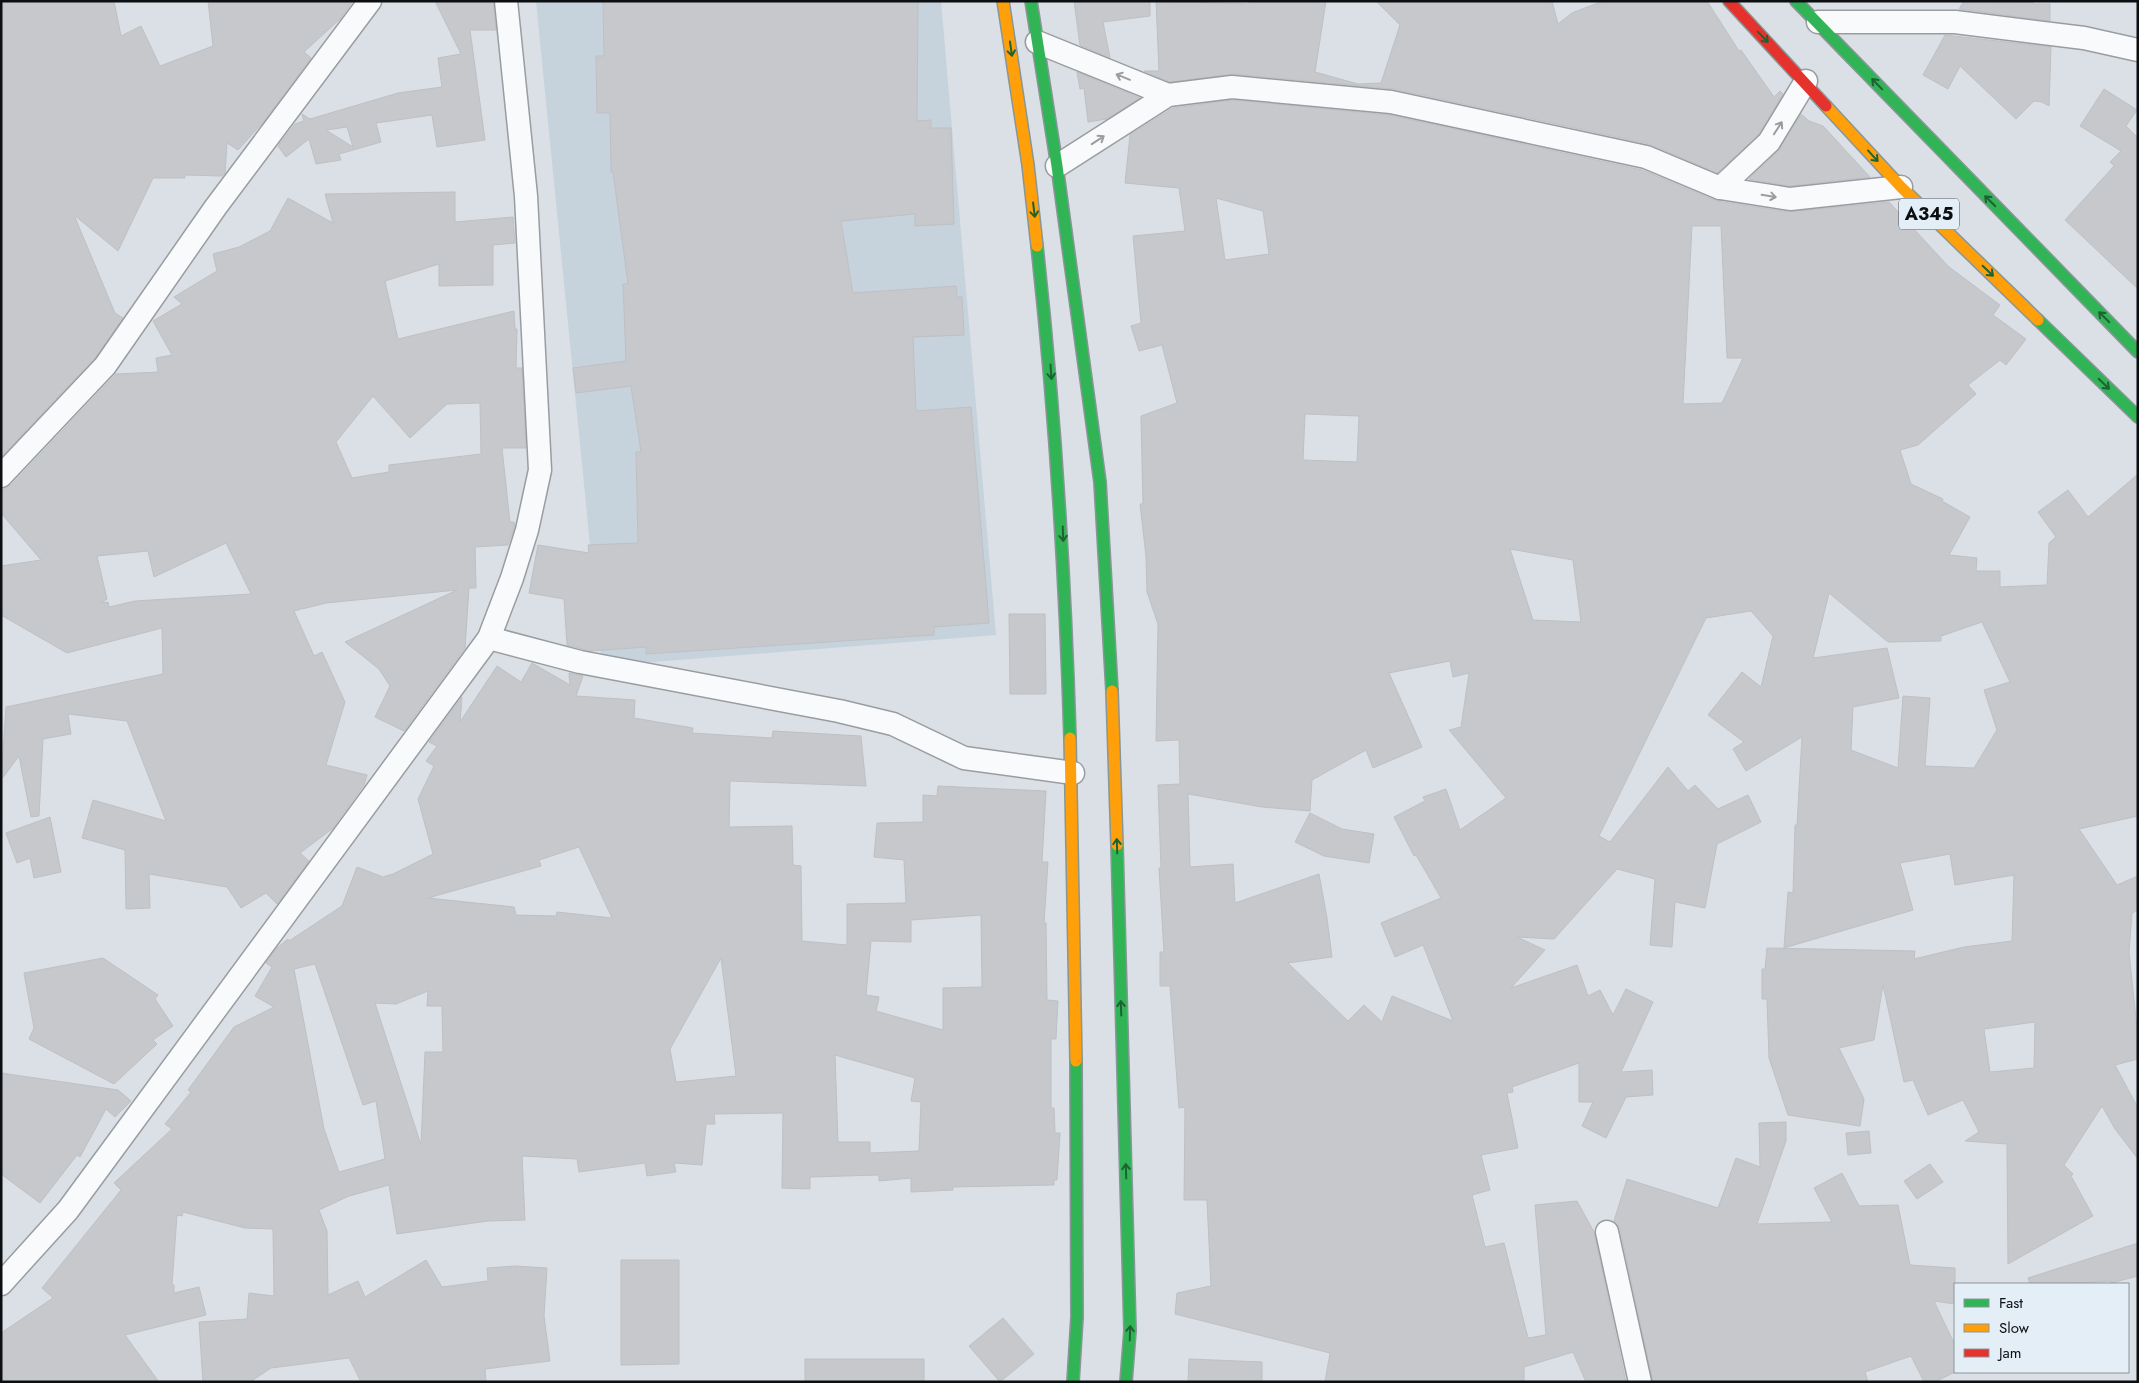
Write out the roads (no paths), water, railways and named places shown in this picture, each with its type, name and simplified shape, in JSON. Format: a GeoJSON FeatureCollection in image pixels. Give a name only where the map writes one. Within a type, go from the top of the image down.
{"type":"FeatureCollection","features":[{"type":"Feature","properties":{"kind":"main road"},"geometry":{"type":"LineString","coordinates":[[1003,1],[1028,166],[1049,342],[1062,514],[1073,773],[1077,1308],[1073,1382]]}},
{"type":"Feature","properties":{"kind":"main road"},"geometry":{"type":"LineString","coordinates":[[1031,1],[1057,166],[1100,482],[1113,722],[1130,1331],[1126,1382]]}},
{"type":"Feature","properties":{"kind":"main road","name":"A345"},"geometry":{"type":"LineString","coordinates":[[1729,1],[1806,82],[1901,187],[2138,417]]}},
{"type":"Feature","properties":{"kind":"main road","name":"A345"},"geometry":{"type":"LineString","coordinates":[[1796,1],[2138,352]]}},
{"type":"Feature","properties":{"kind":"street"},"geometry":{"type":"LineString","coordinates":[[1,476],[105,366],[215,208],[370,1]]}},
{"type":"Feature","properties":{"kind":"street"},"geometry":{"type":"LineString","coordinates":[[1,1284],[68,1210],[489,638],[512,578],[526,530],[540,470],[526,196],[506,1]]}},
{"type":"Feature","properties":{"kind":"street"},"geometry":{"type":"LineString","coordinates":[[1818,22],[1955,22],[2084,38],[2138,50]]}},
{"type":"Feature","properties":{"kind":"street"},"geometry":{"type":"LineString","coordinates":[[1037,42],[1168,95]]}},
{"type":"Feature","properties":{"kind":"street"},"geometry":{"type":"LineString","coordinates":[[1720,188],[1769,142],[1806,82]]}},
{"type":"Feature","properties":{"kind":"street"},"geometry":{"type":"LineString","coordinates":[[1057,166],[1168,95],[1232,87],[1391,102],[1646,157],[1720,188],[1790,199],[1901,187]]}},
{"type":"Feature","properties":{"kind":"street"},"geometry":{"type":"LineString","coordinates":[[489,638],[580,662],[839,710],[893,724],[964,758],[1073,773]]}},
{"type":"Feature","properties":{"kind":"street"},"geometry":{"type":"LineString","coordinates":[[1607,1232],[1640,1382]]}}]}
